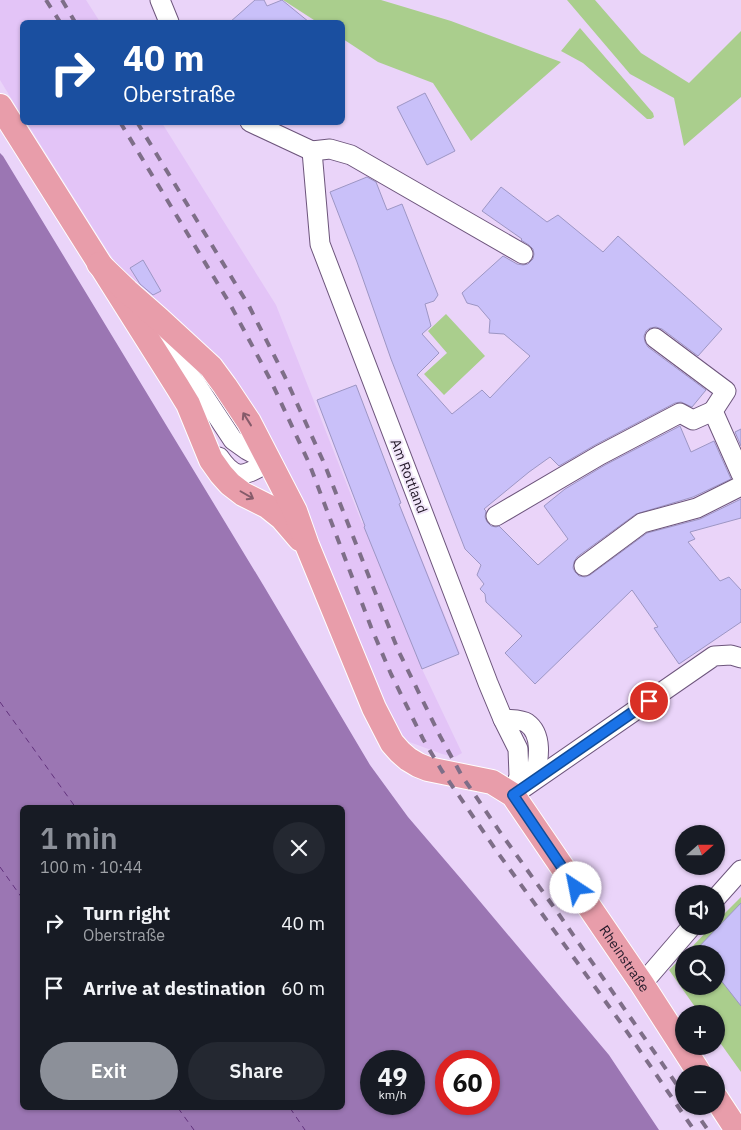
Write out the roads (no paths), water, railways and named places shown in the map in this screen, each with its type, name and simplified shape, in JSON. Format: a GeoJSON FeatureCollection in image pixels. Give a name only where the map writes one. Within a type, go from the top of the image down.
{"type":"FeatureCollection","features":[{"type":"Feature","properties":{"kind":"main road"},"geometry":{"type":"LineString","coordinates":[[4,117],[178,386],[192,413],[211,460],[230,484],[243,494],[267,506],[282,518],[307,545]]}},
{"type":"Feature","properties":{"kind":"main road"},"geometry":{"type":"LineString","coordinates":[[99,264],[211,367],[250,422],[294,511],[374,708],[392,743],[413,762],[428,769],[492,782],[513,795]]}},
{"type":"Feature","properties":{"kind":"main road","name":"Rheinstraße"},"geometry":{"type":"LineString","coordinates":[[513,795],[642,984],[694,1065]]}},
{"type":"Feature","properties":{"kind":"main road"},"geometry":{"type":"LineString","coordinates":[[725,1112],[737,1130]]}},
{"type":"Feature","properties":{"kind":"street"},"geometry":{"type":"LineString","coordinates":[[160,0],[168,20]]}},
{"type":"Feature","properties":{"kind":"street"},"geometry":{"type":"LineString","coordinates":[[256,125],[312,151],[330,149],[351,155],[523,254]]}},
{"type":"Feature","properties":{"kind":"street","name":"Am Rottland"},"geometry":{"type":"LineString","coordinates":[[312,151],[320,244],[488,683],[503,720],[518,749],[519,776],[513,795]]}},
{"type":"Feature","properties":{"kind":"street"},"geometry":{"type":"LineString","coordinates":[[496,516],[600,454],[680,413],[693,420],[713,411],[734,390],[655,338]]}},
{"type":"Feature","properties":{"kind":"street"},"geometry":{"type":"LineString","coordinates":[[713,411],[741,474]]}},
{"type":"Feature","properties":{"kind":"street"},"geometry":{"type":"LineString","coordinates":[[192,413],[226,468],[240,475],[270,462]]}},
{"type":"Feature","properties":{"kind":"street"},"geometry":{"type":"LineString","coordinates":[[584,566],[642,523],[697,508],[741,486]]}},
{"type":"Feature","properties":{"kind":"street"},"geometry":{"type":"LineString","coordinates":[[513,795],[714,656],[731,655],[741,658]]}},
{"type":"Feature","properties":{"kind":"street"},"geometry":{"type":"LineString","coordinates":[[503,720],[526,722],[535,732],[539,757],[535,779]]}},
{"type":"Feature","properties":{"kind":"street"},"geometry":{"type":"LineString","coordinates":[[725,888],[741,870]]}},
{"type":"Feature","properties":{"kind":"street"},"geometry":{"type":"LineString","coordinates":[[642,984],[684,935]]}},
{"type":"Feature","properties":{"kind":"railway"},"geometry":{"type":"LineString","coordinates":[[46,0],[59,20]]}},
{"type":"Feature","properties":{"kind":"railway"},"geometry":{"type":"LineString","coordinates":[[62,0],[74,20]]}},
{"type":"Feature","properties":{"kind":"railway"},"geometry":{"type":"LineString","coordinates":[[122,125],[230,304],[271,381],[309,463],[371,627],[391,674],[423,739],[442,771],[498,853],[621,1023],[694,1130]]}},
{"type":"Feature","properties":{"kind":"railway"},"geometry":{"type":"LineString","coordinates":[[139,125],[249,306],[285,377],[324,463],[398,650],[440,736],[462,776],[675,1082]]}},
{"type":"Feature","properties":{"kind":"railway"},"geometry":{"type":"LineString","coordinates":[[697,1115],[708,1130]]}}]}
